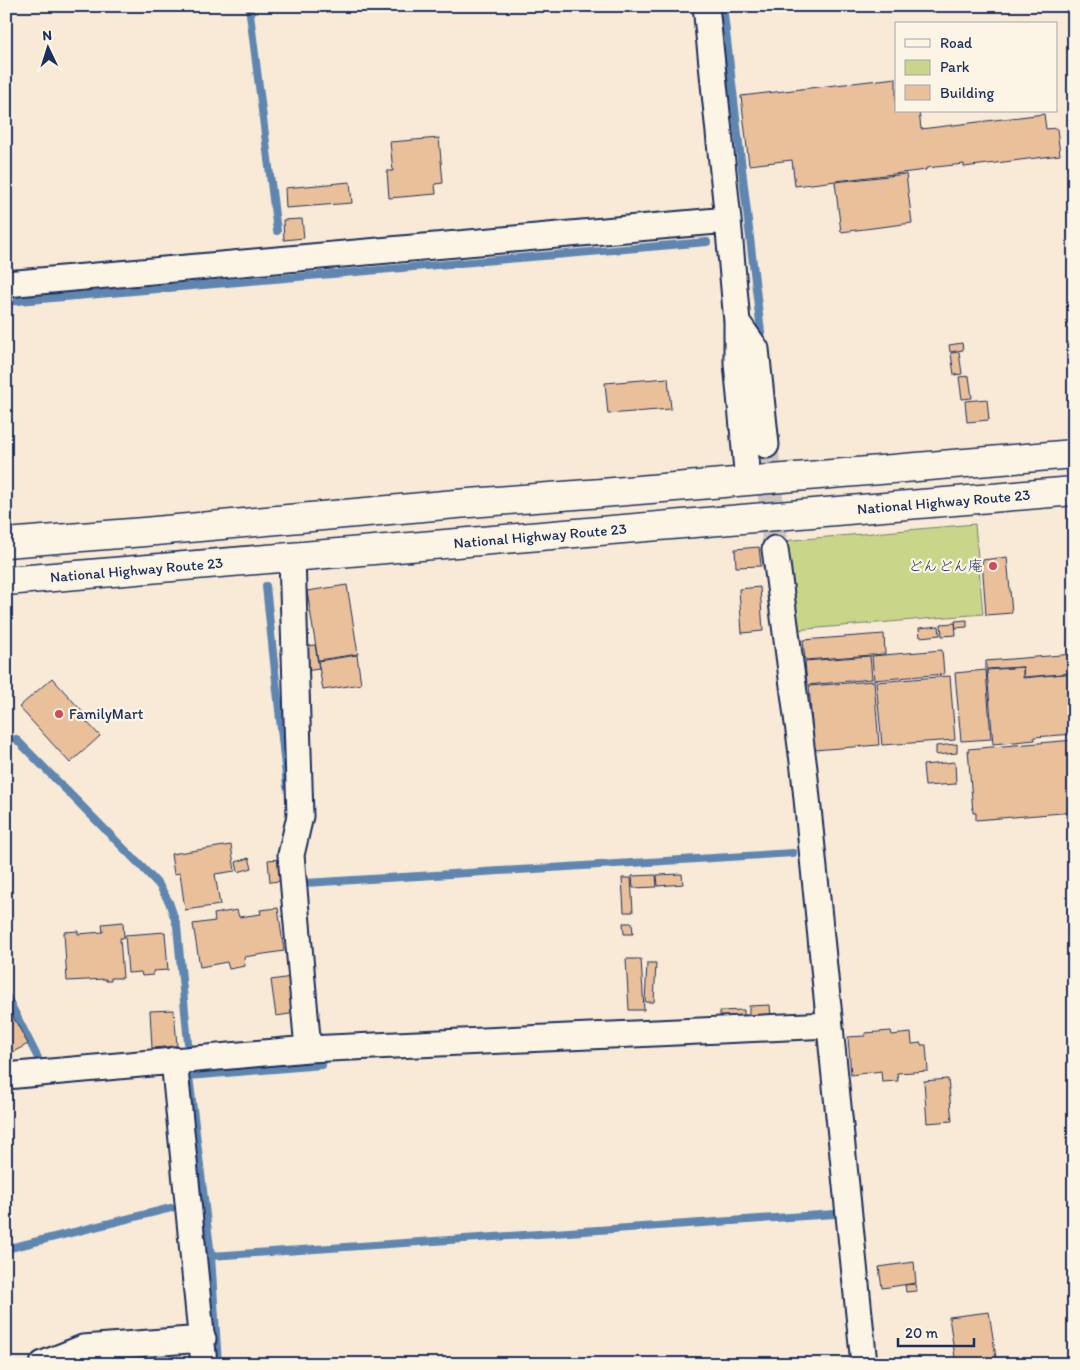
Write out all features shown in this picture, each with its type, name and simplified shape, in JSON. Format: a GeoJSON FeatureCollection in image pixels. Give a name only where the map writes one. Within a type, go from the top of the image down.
{"type":"FeatureCollection","features":[{"type":"Feature","properties":{"kind":"highway"},"geometry":{"type":"LineString","coordinates":[[6,543],[1074,454]]}},
{"type":"Feature","properties":{"kind":"highway","name":"National Highway Route 23"},"geometry":{"type":"LineString","coordinates":[[6,581],[1074,491]]}},
{"type":"Feature","properties":{"kind":"street"},"geometry":{"type":"LineString","coordinates":[[706,6],[728,220],[736,322],[737,363],[748,481]]}},
{"type":"Feature","properties":{"kind":"street"},"geometry":{"type":"LineString","coordinates":[[6,284],[728,220]]}},
{"type":"Feature","properties":{"kind":"street"},"geometry":{"type":"LineString","coordinates":[[736,322],[756,349],[766,444]]}},
{"type":"Feature","properties":{"kind":"street"},"geometry":{"type":"LineString","coordinates":[[776,549],[804,769],[864,1364]]}},
{"type":"Feature","properties":{"kind":"street"},"geometry":{"type":"LineString","coordinates":[[292,557],[300,816],[291,855],[308,1049]]}},
{"type":"Feature","properties":{"kind":"street"},"geometry":{"type":"LineString","coordinates":[[6,1076],[308,1049],[829,1025]]}},
{"type":"Feature","properties":{"kind":"street"},"geometry":{"type":"LineString","coordinates":[[174,1060],[204,1364]]}},
{"type":"Feature","properties":{"kind":"street"},"geometry":{"type":"LineString","coordinates":[[43,1364],[83,1348],[203,1339]]}},
{"type":"Feature","properties":{"kind":"green space"},"geometry":{"type":"Polygon","coordinates":[[[975,524],[983,614],[795,630],[782,541],[975,524]]]}},
{"type":"Feature","properties":{"kind":"building"},"geometry":{"type":"Polygon","coordinates":[[[895,78],[895,112],[919,112],[921,129],[1044,114],[1046,129],[1057,128],[1060,155],[964,167],[964,164],[926,168],[926,170],[795,186],[792,160],[749,165],[741,96],[895,78]]]}},
{"type":"Feature","properties":{"kind":"building"},"geometry":{"type":"Polygon","coordinates":[[[439,138],[443,183],[435,184],[436,194],[389,198],[387,171],[393,171],[390,142],[439,138]]]}},
{"type":"Feature","properties":{"kind":"building"},"geometry":{"type":"Polygon","coordinates":[[[906,174],[912,223],[841,232],[835,182],[906,174]]]}},
{"type":"Feature","properties":{"kind":"building"},"geometry":{"type":"Polygon","coordinates":[[[350,182],[352,203],[286,208],[285,188],[350,182]]]}},
{"type":"Feature","properties":{"kind":"building"},"geometry":{"type":"Polygon","coordinates":[[[302,219],[304,238],[284,240],[283,220],[302,219]]]}},
{"type":"Feature","properties":{"kind":"building"},"geometry":{"type":"Polygon","coordinates":[[[962,343],[963,350],[950,352],[949,345],[962,343]]]}},
{"type":"Feature","properties":{"kind":"building"},"geometry":{"type":"Polygon","coordinates":[[[959,352],[962,374],[954,375],[951,353],[959,352]]]}},
{"type":"Feature","properties":{"kind":"building"},"geometry":{"type":"Polygon","coordinates":[[[969,376],[972,398],[962,399],[959,377],[969,376]]]}},
{"type":"Feature","properties":{"kind":"building"},"geometry":{"type":"Polygon","coordinates":[[[668,378],[671,409],[608,414],[605,383],[668,378]]]}},
{"type":"Feature","properties":{"kind":"building"},"geometry":{"type":"Polygon","coordinates":[[[987,399],[989,420],[967,422],[965,401],[987,399]]]}},
{"type":"Feature","properties":{"kind":"building"},"geometry":{"type":"Polygon","coordinates":[[[759,547],[761,566],[736,567],[735,549],[759,547]]]}},
{"type":"Feature","properties":{"kind":"building"},"geometry":{"type":"Polygon","coordinates":[[[1007,557],[1012,613],[986,615],[982,560],[1007,557]]]}},
{"type":"Feature","properties":{"kind":"building"},"geometry":{"type":"Polygon","coordinates":[[[347,585],[358,654],[318,660],[307,591],[347,585]]]}},
{"type":"Feature","properties":{"kind":"building"},"geometry":{"type":"Polygon","coordinates":[[[760,587],[763,631],[742,633],[739,589],[760,587]]]}},
{"type":"Feature","properties":{"kind":"building"},"geometry":{"type":"Polygon","coordinates":[[[967,620],[967,627],[956,628],[955,621],[967,620]]]}},
{"type":"Feature","properties":{"kind":"building"},"geometry":{"type":"Polygon","coordinates":[[[955,623],[956,635],[942,636],[941,624],[955,623]]]}},
{"type":"Feature","properties":{"kind":"building"},"geometry":{"type":"Polygon","coordinates":[[[939,626],[940,635],[920,637],[919,628],[939,626]]]}},
{"type":"Feature","properties":{"kind":"building"},"geometry":{"type":"Polygon","coordinates":[[[884,634],[885,654],[805,660],[803,640],[884,634]]]}},
{"type":"Feature","properties":{"kind":"building"},"geometry":{"type":"Polygon","coordinates":[[[315,645],[319,669],[305,671],[302,647],[315,645]]]}},
{"type":"Feature","properties":{"kind":"building"},"geometry":{"type":"Polygon","coordinates":[[[942,650],[944,674],[874,680],[872,656],[942,650]]]}},
{"type":"Feature","properties":{"kind":"building"},"geometry":{"type":"Polygon","coordinates":[[[1074,654],[1074,673],[1024,677],[1023,667],[986,669],[986,661],[1074,654]]]}},
{"type":"Feature","properties":{"kind":"building"},"geometry":{"type":"Polygon","coordinates":[[[357,655],[361,684],[323,690],[318,661],[357,655]]]}},
{"type":"Feature","properties":{"kind":"building"},"geometry":{"type":"Polygon","coordinates":[[[870,656],[872,679],[807,685],[805,661],[870,656]]]}},
{"type":"Feature","properties":{"kind":"building"},"geometry":{"type":"Polygon","coordinates":[[[1023,667],[1023,678],[1074,673],[1074,734],[1034,737],[1035,740],[993,744],[987,670],[1023,667]]]}},
{"type":"Feature","properties":{"kind":"building"},"geometry":{"type":"Polygon","coordinates":[[[986,670],[991,739],[961,741],[955,673],[986,670]]]}},
{"type":"Feature","properties":{"kind":"building"},"geometry":{"type":"Polygon","coordinates":[[[950,676],[955,740],[882,745],[876,682],[950,676]]]}},
{"type":"Feature","properties":{"kind":"building"},"geometry":{"type":"Polygon","coordinates":[[[52,678],[88,718],[86,721],[100,736],[70,763],[19,707],[52,678]]]}},
{"type":"Feature","properties":{"kind":"building"},"geometry":{"type":"Polygon","coordinates":[[[874,681],[879,745],[814,750],[809,686],[874,681]]]}},
{"type":"Feature","properties":{"kind":"building"},"geometry":{"type":"Polygon","coordinates":[[[1074,740],[1074,812],[976,820],[976,813],[973,813],[968,749],[1074,740]]]}},
{"type":"Feature","properties":{"kind":"building"},"geometry":{"type":"Polygon","coordinates":[[[957,744],[957,753],[936,755],[936,746],[957,744]]]}},
{"type":"Feature","properties":{"kind":"building"},"geometry":{"type":"Polygon","coordinates":[[[955,762],[956,784],[925,786],[923,765],[955,762]]]}},
{"type":"Feature","properties":{"kind":"building"},"geometry":{"type":"Polygon","coordinates":[[[231,845],[235,871],[215,874],[220,905],[185,910],[180,873],[174,874],[171,854],[231,845]]]}},
{"type":"Feature","properties":{"kind":"building"},"geometry":{"type":"Polygon","coordinates":[[[249,858],[252,868],[238,872],[236,862],[249,858]]]}},
{"type":"Feature","properties":{"kind":"building"},"geometry":{"type":"Polygon","coordinates":[[[280,859],[281,881],[270,882],[268,860],[280,859]]]}},
{"type":"Feature","properties":{"kind":"building"},"geometry":{"type":"Polygon","coordinates":[[[682,874],[683,884],[658,886],[657,875],[682,874]]]}},
{"type":"Feature","properties":{"kind":"building"},"geometry":{"type":"Polygon","coordinates":[[[656,875],[657,887],[633,888],[632,876],[656,875]]]}},
{"type":"Feature","properties":{"kind":"building"},"geometry":{"type":"Polygon","coordinates":[[[622,878],[631,878],[633,912],[624,912],[622,878]]]}},
{"type":"Feature","properties":{"kind":"building"},"geometry":{"type":"Polygon","coordinates":[[[278,908],[284,951],[244,957],[245,966],[229,969],[227,962],[200,967],[193,924],[215,921],[214,914],[237,910],[239,917],[261,914],[260,910],[278,908]]]}},
{"type":"Feature","properties":{"kind":"building"},"geometry":{"type":"Polygon","coordinates":[[[123,922],[124,938],[120,938],[123,978],[111,978],[111,981],[106,981],[106,979],[67,981],[64,932],[78,931],[78,934],[103,932],[102,924],[123,922]]]}},
{"type":"Feature","properties":{"kind":"building"},"geometry":{"type":"Polygon","coordinates":[[[623,923],[632,923],[633,934],[624,934],[623,923]]]}},
{"type":"Feature","properties":{"kind":"building"},"geometry":{"type":"Polygon","coordinates":[[[165,932],[168,970],[153,971],[153,975],[142,976],[141,972],[128,973],[125,935],[165,932]]]}},
{"type":"Feature","properties":{"kind":"building"},"geometry":{"type":"Polygon","coordinates":[[[626,959],[641,959],[644,1010],[629,1010],[626,959]]]}},
{"type":"Feature","properties":{"kind":"building"},"geometry":{"type":"Polygon","coordinates":[[[647,963],[656,963],[654,1002],[645,1002],[647,963]]]}},
{"type":"Feature","properties":{"kind":"building"},"geometry":{"type":"Polygon","coordinates":[[[291,977],[296,1013],[276,1016],[271,980],[291,977]]]}},
{"type":"Feature","properties":{"kind":"building"},"geometry":{"type":"Polygon","coordinates":[[[6,1004],[28,1044],[11,1053],[6,1045],[6,1004]]]}},
{"type":"Feature","properties":{"kind":"building"},"geometry":{"type":"Polygon","coordinates":[[[770,1005],[771,1017],[749,1019],[749,1006],[770,1005]]]}},
{"type":"Feature","properties":{"kind":"building"},"geometry":{"type":"Polygon","coordinates":[[[174,1010],[177,1046],[152,1048],[150,1011],[174,1010]]]}},
{"type":"Feature","properties":{"kind":"building"},"geometry":{"type":"Polygon","coordinates":[[[744,1010],[744,1018],[720,1019],[720,1011],[744,1010]]]}},
{"type":"Feature","properties":{"kind":"building"},"geometry":{"type":"Polygon","coordinates":[[[891,1031],[892,1035],[911,1033],[912,1044],[921,1043],[921,1045],[926,1045],[928,1071],[897,1073],[898,1081],[882,1082],[881,1071],[851,1075],[848,1037],[865,1036],[865,1033],[891,1031]]]}},
{"type":"Feature","properties":{"kind":"building"},"geometry":{"type":"Polygon","coordinates":[[[948,1079],[952,1121],[927,1123],[924,1081],[948,1079]]]}},
{"type":"Feature","properties":{"kind":"building"},"geometry":{"type":"Polygon","coordinates":[[[914,1262],[916,1283],[882,1288],[879,1267],[914,1262]]]}},
{"type":"Feature","properties":{"kind":"building"},"geometry":{"type":"Polygon","coordinates":[[[916,1284],[917,1291],[906,1292],[905,1285],[916,1284]]]}},
{"type":"Feature","properties":{"kind":"building"},"geometry":{"type":"Polygon","coordinates":[[[989,1312],[997,1364],[956,1364],[949,1317],[989,1312]]]}},
{"type":"Feature","properties":{"kind":"waterway"},"geometry":{"type":"LineString","coordinates":[[249,6],[277,231]]}},
{"type":"Feature","properties":{"kind":"waterway"},"geometry":{"type":"LineString","coordinates":[[723,6],[761,332]]}},
{"type":"Feature","properties":{"kind":"waterway"},"geometry":{"type":"LineString","coordinates":[[6,302],[707,242]]}},
{"type":"Feature","properties":{"kind":"waterway"},"geometry":{"type":"LineString","coordinates":[[266,586],[287,786]]}},
{"type":"Feature","properties":{"kind":"waterway"},"geometry":{"type":"LineString","coordinates":[[16,739],[159,885],[169,902],[177,926],[188,1043]]}},
{"type":"Feature","properties":{"kind":"waterway"},"geometry":{"type":"LineString","coordinates":[[305,883],[793,853]]}},
{"type":"Feature","properties":{"kind":"waterway"},"geometry":{"type":"LineString","coordinates":[[6,995],[38,1058]]}},
{"type":"Feature","properties":{"kind":"waterway"},"geometry":{"type":"LineString","coordinates":[[218,1364],[211,1256],[189,1076],[322,1065]]}},
{"type":"Feature","properties":{"kind":"waterway"},"geometry":{"type":"LineString","coordinates":[[6,1249],[171,1208]]}},
{"type":"Feature","properties":{"kind":"waterway"},"geometry":{"type":"LineString","coordinates":[[211,1256],[835,1214]]}},
{"type":"Feature","properties":{"kind":"tunnel"},"geometry":{"type":"LineString","coordinates":[[766,445],[775,549]]}},
{"type":"Feature","properties":{"kind":"place","name":"どんどん庵"},"geometry":{"type":"Point","coordinates":[993,566]}},
{"type":"Feature","properties":{"kind":"place","name":"FamilyMart"},"geometry":{"type":"Point","coordinates":[59,714]}}]}
